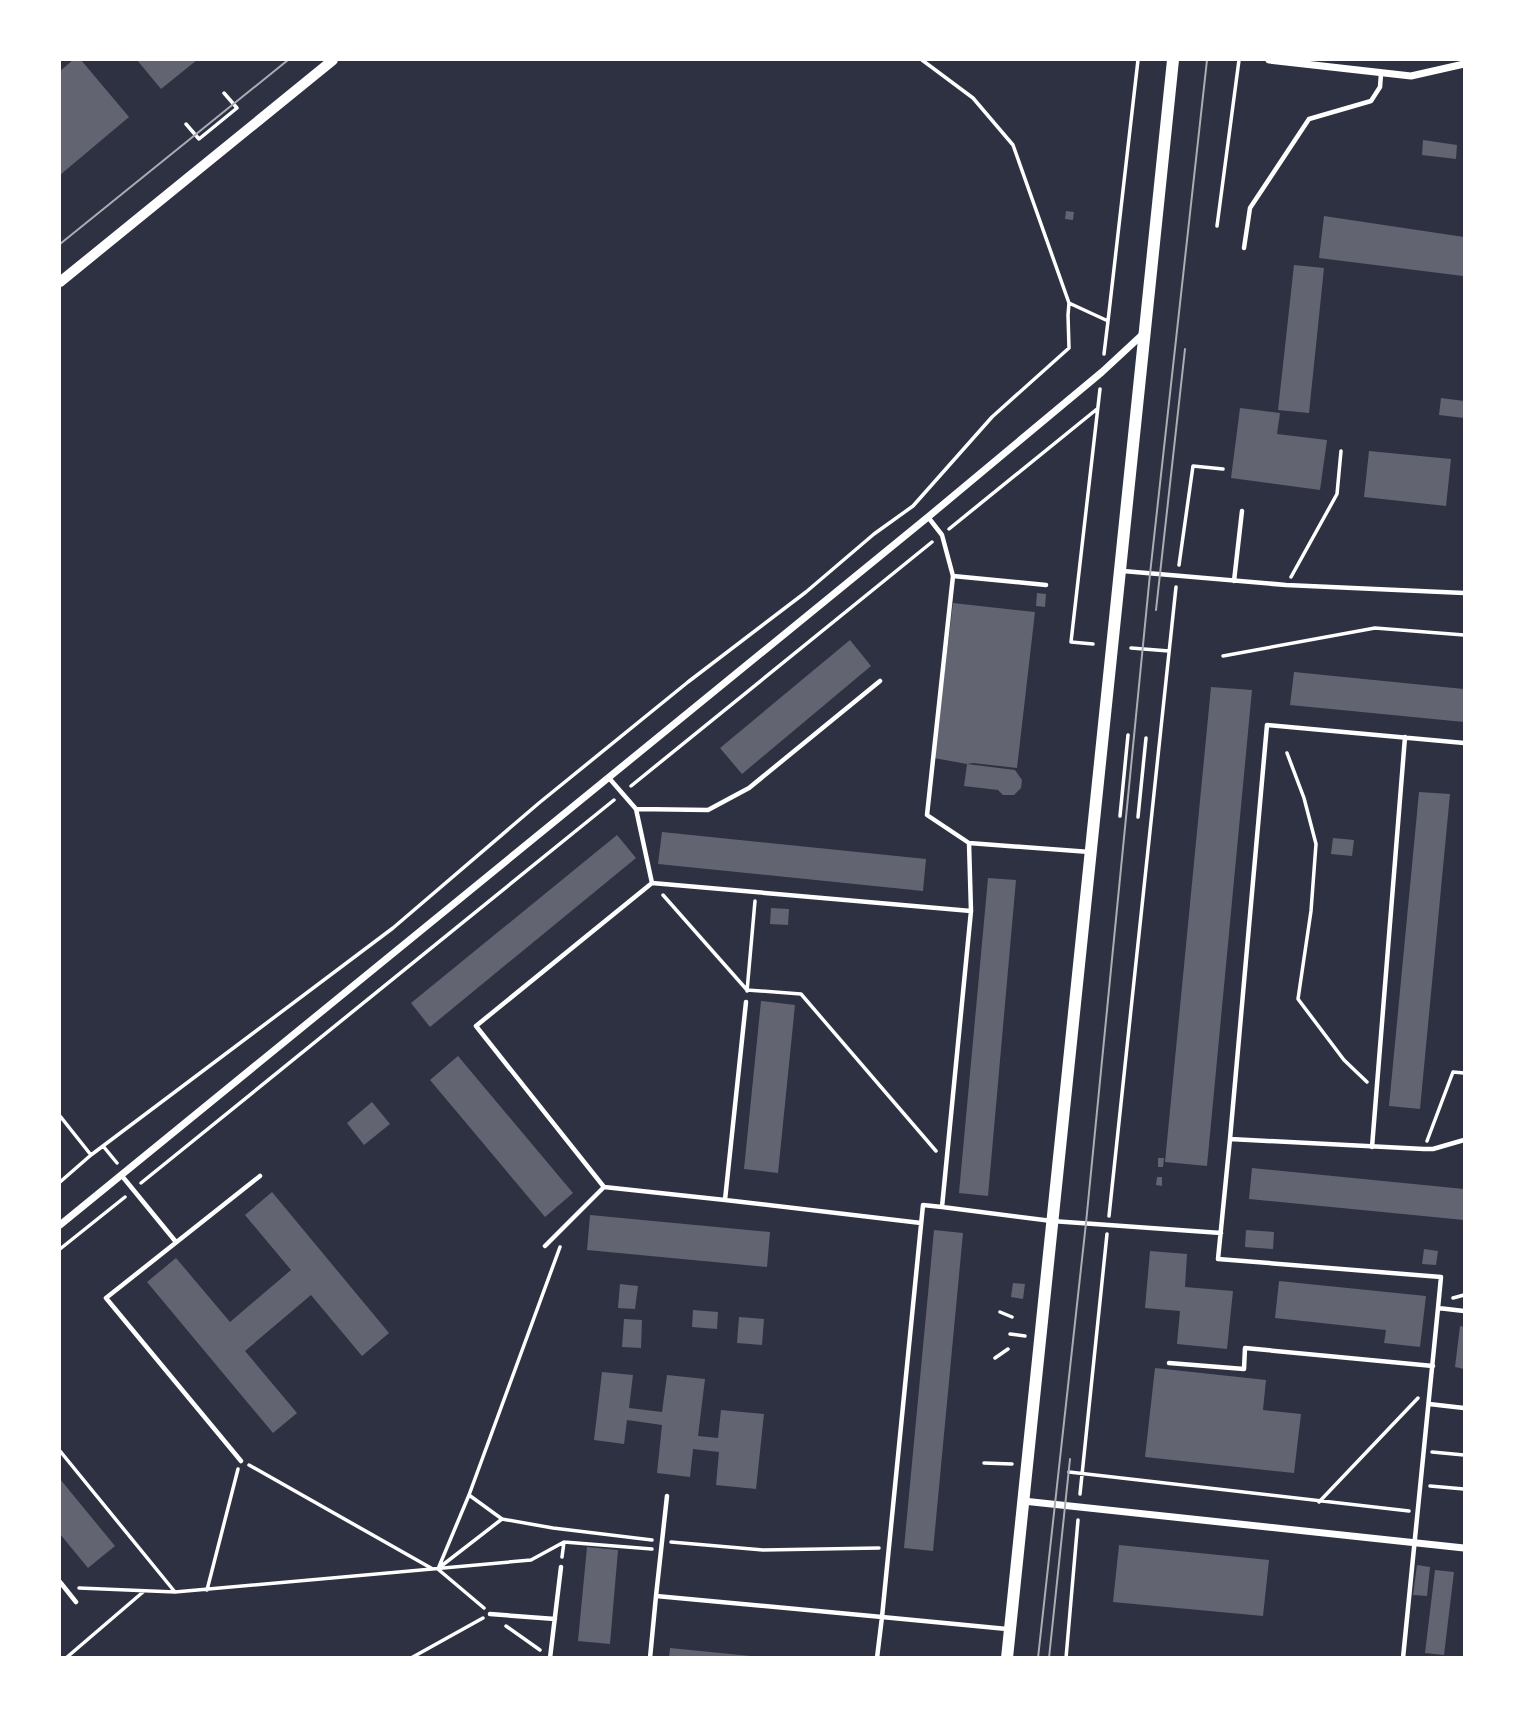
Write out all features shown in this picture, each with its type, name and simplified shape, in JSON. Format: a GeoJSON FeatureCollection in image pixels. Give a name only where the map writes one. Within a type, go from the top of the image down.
{"type":"FeatureCollection","features":[{"type":"Feature","properties":{"kind":"main road"},"geometry":{"type":"LineString","coordinates":[[1007,1657],[1173,60]]}},
{"type":"Feature","properties":{"kind":"street"},"geometry":{"type":"LineString","coordinates":[[60,282],[333,60]]}},
{"type":"Feature","properties":{"kind":"street"},"geometry":{"type":"LineString","coordinates":[[1269,60],[1411,76],[1465,64]]}},
{"type":"Feature","properties":{"kind":"street"},"geometry":{"type":"LineString","coordinates":[[60,1225],[120,1171],[928,517],[1102,372],[1147,330]]}},
{"type":"Feature","properties":{"kind":"street"},"geometry":{"type":"LineString","coordinates":[[1023,1501],[1465,1548]]}},
{"type":"Feature","properties":{"kind":"lane"},"geometry":{"type":"LineString","coordinates":[[1244,248],[1250,208],[1309,119],[1371,101],[1380,86],[1381,74]]}},
{"type":"Feature","properties":{"kind":"lane"},"geometry":{"type":"LineString","coordinates":[[1234,581],[1242,511]]}},
{"type":"Feature","properties":{"kind":"lane"},"geometry":{"type":"LineString","coordinates":[[928,517],[942,535],[953,576],[927,815],[969,843],[1090,852]]}},
{"type":"Feature","properties":{"kind":"lane"},"geometry":{"type":"LineString","coordinates":[[1119,571],[1234,581],[1465,593]]}},
{"type":"Feature","properties":{"kind":"lane"},"geometry":{"type":"LineString","coordinates":[[953,576],[1046,584]]}},
{"type":"Feature","properties":{"kind":"lane"},"geometry":{"type":"LineString","coordinates":[[636,809],[708,810],[749,788],[880,681]]}},
{"type":"Feature","properties":{"kind":"lane"},"geometry":{"type":"LineString","coordinates":[[1403,1657],[1441,1277],[1218,1259],[1267,725],[1465,743]]}},
{"type":"Feature","properties":{"kind":"lane"},"geometry":{"type":"LineString","coordinates":[[1371,1147],[1405,737]]}},
{"type":"Feature","properties":{"kind":"lane"},"geometry":{"type":"LineString","coordinates":[[608,778],[636,809],[652,883]]}},
{"type":"Feature","properties":{"kind":"lane"},"geometry":{"type":"LineString","coordinates":[[942,1207],[971,911],[969,843]]}},
{"type":"Feature","properties":{"kind":"lane"},"geometry":{"type":"LineString","coordinates":[[921,1223],[604,1187],[476,1026],[652,883],[971,911]]}},
{"type":"Feature","properties":{"kind":"lane"},"geometry":{"type":"LineString","coordinates":[[725,1200],[746,1002]]}},
{"type":"Feature","properties":{"kind":"lane"},"geometry":{"type":"LineString","coordinates":[[1230,1139],[1424,1149],[1465,1140]]}},
{"type":"Feature","properties":{"kind":"lane"},"geometry":{"type":"LineString","coordinates":[[120,1171],[176,1242]]}},
{"type":"Feature","properties":{"kind":"lane"},"geometry":{"type":"LineString","coordinates":[[241,1461],[106,1298],[260,1176]]}},
{"type":"Feature","properties":{"kind":"lane"},"geometry":{"type":"LineString","coordinates":[[545,1246],[604,1187]]}},
{"type":"Feature","properties":{"kind":"lane"},"geometry":{"type":"LineString","coordinates":[[877,1657],[923,1205],[1052,1221],[1221,1233]]}},
{"type":"Feature","properties":{"kind":"lane"},"geometry":{"type":"LineString","coordinates":[[1438,1308],[1465,1311]]}},
{"type":"Feature","properties":{"kind":"lane"},"geometry":{"type":"LineString","coordinates":[[1169,1363],[1244,1369],[1245,1348],[1433,1366]]}},
{"type":"Feature","properties":{"kind":"lane"},"geometry":{"type":"LineString","coordinates":[[1429,1404],[1465,1408]]}},
{"type":"Feature","properties":{"kind":"lane"},"geometry":{"type":"LineString","coordinates":[[650,1657],[667,1496]]}},
{"type":"Feature","properties":{"kind":"lane"},"geometry":{"type":"LineString","coordinates":[[550,1657],[561,1567]]}},
{"type":"Feature","properties":{"kind":"lane"},"geometry":{"type":"LineString","coordinates":[[61,1584],[76,1602]]}},
{"type":"Feature","properties":{"kind":"lane"},"geometry":{"type":"LineString","coordinates":[[656,1596],[1010,1629]]}},
{"type":"Feature","properties":{"kind":"lane"},"geometry":{"type":"LineString","coordinates":[[490,1614],[555,1619]]}},
{"type":"Feature","properties":{"kind":"path"},"geometry":{"type":"LineString","coordinates":[[60,1181],[393,928],[677,690],[913,506],[992,417],[1069,348],[1069,303],[1013,145],[974,97],[922,60]]}},
{"type":"Feature","properties":{"kind":"path"},"geometry":{"type":"LineString","coordinates":[[1093,644],[1070,642],[1138,60]]}},
{"type":"Feature","properties":{"kind":"path"},"geometry":{"type":"LineString","coordinates":[[1217,226],[1239,60]]}},
{"type":"Feature","properties":{"kind":"path"},"geometry":{"type":"LineString","coordinates":[[186,124],[199,139],[237,108],[224,93]]}},
{"type":"Feature","properties":{"kind":"path"},"geometry":{"type":"LineString","coordinates":[[1069,303],[1108,321]]}},
{"type":"Feature","properties":{"kind":"path"},"geometry":{"type":"LineString","coordinates":[[60,1249],[1097,408]]}},
{"type":"Feature","properties":{"kind":"path"},"geometry":{"type":"LineString","coordinates":[[1286,584],[1337,494],[1341,451]]}},
{"type":"Feature","properties":{"kind":"path"},"geometry":{"type":"LineString","coordinates":[[1066,1657],[1108,1224],[1177,576],[1193,466],[1223,468]]}},
{"type":"Feature","properties":{"kind":"path"},"geometry":{"type":"LineString","coordinates":[[1223,656],[1375,628],[1465,635]]}},
{"type":"Feature","properties":{"kind":"path"},"geometry":{"type":"LineString","coordinates":[[1131,648],[1169,651]]}},
{"type":"Feature","properties":{"kind":"path"},"geometry":{"type":"LineString","coordinates":[[1120,816],[1128,735]]}},
{"type":"Feature","properties":{"kind":"path"},"geometry":{"type":"LineString","coordinates":[[1138,817],[1146,738]]}},
{"type":"Feature","properties":{"kind":"path"},"geometry":{"type":"LineString","coordinates":[[1287,753],[1304,798],[1316,844],[1311,911],[1298,999],[1344,1060],[1376,1091]]}},
{"type":"Feature","properties":{"kind":"path"},"geometry":{"type":"LineString","coordinates":[[652,883],[747,990],[801,994],[947,1163]]}},
{"type":"Feature","properties":{"kind":"path"},"geometry":{"type":"LineString","coordinates":[[747,990],[755,892]]}},
{"type":"Feature","properties":{"kind":"path"},"geometry":{"type":"LineString","coordinates":[[1424,1149],[1453,1072],[1465,1073]]}},
{"type":"Feature","properties":{"kind":"path"},"geometry":{"type":"LineString","coordinates":[[60,1116],[91,1155]]}},
{"type":"Feature","properties":{"kind":"path"},"geometry":{"type":"LineString","coordinates":[[103,1146],[120,1171]]}},
{"type":"Feature","properties":{"kind":"path"},"geometry":{"type":"LineString","coordinates":[[435,1569],[469,1495],[561,1246]]}},
{"type":"Feature","properties":{"kind":"path"},"geometry":{"type":"LineString","coordinates":[[1000,1312],[1012,1317]]}},
{"type":"Feature","properties":{"kind":"path"},"geometry":{"type":"LineString","coordinates":[[995,1358],[1008,1349]]}},
{"type":"Feature","properties":{"kind":"path"},"geometry":{"type":"LineString","coordinates":[[1318,1502],[1431,1384]]}},
{"type":"Feature","properties":{"kind":"path"},"geometry":{"type":"LineString","coordinates":[[60,1451],[175,1592]]}},
{"type":"Feature","properties":{"kind":"path"},"geometry":{"type":"LineString","coordinates":[[1424,1452],[1465,1455]]}},
{"type":"Feature","properties":{"kind":"path"},"geometry":{"type":"LineString","coordinates":[[207,1590],[241,1461],[435,1569],[490,1614],[550,1657]]}},
{"type":"Feature","properties":{"kind":"path"},"geometry":{"type":"LineString","coordinates":[[985,1463],[1012,1464]]}},
{"type":"Feature","properties":{"kind":"path"},"geometry":{"type":"LineString","coordinates":[[1069,1472],[1418,1512]]}},
{"type":"Feature","properties":{"kind":"path"},"geometry":{"type":"LineString","coordinates":[[1421,1485],[1465,1489]]}},
{"type":"Feature","properties":{"kind":"path"},"geometry":{"type":"LineString","coordinates":[[435,1569],[502,1519]]}},
{"type":"Feature","properties":{"kind":"path"},"geometry":{"type":"LineString","coordinates":[[561,1567],[564,1542]]}},
{"type":"Feature","properties":{"kind":"path"},"geometry":{"type":"LineString","coordinates":[[61,1584],[175,1592],[531,1560],[564,1542],[661,1550]]}},
{"type":"Feature","properties":{"kind":"path"},"geometry":{"type":"LineString","coordinates":[[66,1657],[145,1591]]}},
{"type":"Feature","properties":{"kind":"path"},"geometry":{"type":"LineString","coordinates":[[411,1657],[490,1614]]}},
{"type":"Feature","properties":{"kind":"building"},"geometry":{"type":"Polygon","coordinates":[[[73,60],[81,60],[129,117],[60,175],[60,71],[73,60]]]}},
{"type":"Feature","properties":{"kind":"building"},"geometry":{"type":"Polygon","coordinates":[[[137,60],[197,60],[161,89],[137,60]]]}},
{"type":"Feature","properties":{"kind":"building"},"geometry":{"type":"Polygon","coordinates":[[[1423,140],[1457,145],[1456,159],[1422,155],[1423,140]]]}},
{"type":"Feature","properties":{"kind":"building"},"geometry":{"type":"Polygon","coordinates":[[[1066,211],[1074,212],[1073,220],[1065,219],[1066,211]]]}},
{"type":"Feature","properties":{"kind":"building"},"geometry":{"type":"Polygon","coordinates":[[[1324,216],[1464,237],[1463,276],[1319,258],[1324,216]]]}},
{"type":"Feature","properties":{"kind":"building"},"geometry":{"type":"Polygon","coordinates":[[[1294,265],[1324,268],[1309,413],[1278,410],[1294,265]]]}},
{"type":"Feature","properties":{"kind":"building"},"geometry":{"type":"Polygon","coordinates":[[[1441,398],[1464,401],[1464,418],[1439,415],[1441,398]]]}},
{"type":"Feature","properties":{"kind":"building"},"geometry":{"type":"Polygon","coordinates":[[[1240,408],[1280,413],[1277,434],[1327,440],[1320,490],[1231,478],[1240,408]]]}},
{"type":"Feature","properties":{"kind":"building"},"geometry":{"type":"Polygon","coordinates":[[[1369,451],[1451,459],[1446,506],[1364,497],[1369,451]]]}},
{"type":"Feature","properties":{"kind":"building"},"geometry":{"type":"Polygon","coordinates":[[[1037,593],[1046,594],[1045,607],[1036,606],[1037,593]]]}},
{"type":"Feature","properties":{"kind":"building"},"geometry":{"type":"Polygon","coordinates":[[[953,603],[1035,612],[1017,768],[934,758],[953,603]]]}},
{"type":"Feature","properties":{"kind":"building"},"geometry":{"type":"Polygon","coordinates":[[[850,640],[871,666],[742,774],[720,748],[850,640]]]}},
{"type":"Feature","properties":{"kind":"building"},"geometry":{"type":"Polygon","coordinates":[[[1294,672],[1464,689],[1464,722],[1290,705],[1294,672]]]}},
{"type":"Feature","properties":{"kind":"building"},"geometry":{"type":"Polygon","coordinates":[[[1211,687],[1252,690],[1207,1166],[1165,1162],[1211,687]]]}},
{"type":"Feature","properties":{"kind":"building"},"geometry":{"type":"Polygon","coordinates":[[[967,764],[1015,770],[1022,780],[1021,788],[1014,795],[1003,795],[998,790],[964,786],[967,764]]]}},
{"type":"Feature","properties":{"kind":"building"},"geometry":{"type":"Polygon","coordinates":[[[1419,792],[1450,794],[1420,1109],[1389,1106],[1419,792]]]}},
{"type":"Feature","properties":{"kind":"building"},"geometry":{"type":"Polygon","coordinates":[[[662,832],[926,859],[923,891],[658,864],[662,832]]]}},
{"type":"Feature","properties":{"kind":"building"},"geometry":{"type":"Polygon","coordinates":[[[617,835],[636,858],[430,1027],[411,1003],[617,835]]]}},
{"type":"Feature","properties":{"kind":"building"},"geometry":{"type":"Polygon","coordinates":[[[1333,838],[1354,840],[1352,856],[1331,854],[1333,838]]]}},
{"type":"Feature","properties":{"kind":"building"},"geometry":{"type":"Polygon","coordinates":[[[988,878],[1016,880],[988,1196],[959,1193],[988,878]]]}},
{"type":"Feature","properties":{"kind":"building"},"geometry":{"type":"Polygon","coordinates":[[[771,908],[789,909],[788,925],[770,924],[771,908]]]}},
{"type":"Feature","properties":{"kind":"building"},"geometry":{"type":"Polygon","coordinates":[[[761,1001],[795,1005],[778,1173],[744,1169],[761,1001]]]}},
{"type":"Feature","properties":{"kind":"building"},"geometry":{"type":"Polygon","coordinates":[[[458,1056],[573,1193],[545,1217],[430,1080],[458,1056]]]}},
{"type":"Feature","properties":{"kind":"building"},"geometry":{"type":"Polygon","coordinates":[[[372,1102],[390,1124],[364,1145],[347,1123],[372,1102]]]}},
{"type":"Feature","properties":{"kind":"building"},"geometry":{"type":"Polygon","coordinates":[[[1158,1158],[1164,1158],[1163,1167],[1158,1167],[1158,1158]]]}},
{"type":"Feature","properties":{"kind":"building"},"geometry":{"type":"Polygon","coordinates":[[[1252,1168],[1464,1189],[1464,1220],[1249,1199],[1252,1168]]]}},
{"type":"Feature","properties":{"kind":"building"},"geometry":{"type":"Polygon","coordinates":[[[1157,1177],[1162,1177],[1162,1186],[1156,1185],[1157,1177]]]}},
{"type":"Feature","properties":{"kind":"building"},"geometry":{"type":"Polygon","coordinates":[[[272,1192],[389,1333],[362,1356],[311,1295],[245,1351],[297,1413],[273,1433],[147,1282],[176,1258],[230,1322],[291,1270],[245,1215],[272,1192]]]}},
{"type":"Feature","properties":{"kind":"building"},"geometry":{"type":"Polygon","coordinates":[[[590,1215],[770,1232],[767,1267],[587,1250],[590,1215]]]}},
{"type":"Feature","properties":{"kind":"building"},"geometry":{"type":"Polygon","coordinates":[[[934,1230],[963,1233],[933,1551],[904,1548],[934,1230]]]}},
{"type":"Feature","properties":{"kind":"building"},"geometry":{"type":"Polygon","coordinates":[[[1246,1230],[1274,1232],[1273,1249],[1245,1247],[1246,1230]]]}},
{"type":"Feature","properties":{"kind":"building"},"geometry":{"type":"Polygon","coordinates":[[[1424,1249],[1438,1251],[1436,1265],[1422,1264],[1424,1249]]]}},
{"type":"Feature","properties":{"kind":"building"},"geometry":{"type":"Polygon","coordinates":[[[1150,1251],[1187,1254],[1185,1287],[1233,1291],[1227,1349],[1177,1344],[1180,1311],[1145,1308],[1150,1251]]]}},
{"type":"Feature","properties":{"kind":"building"},"geometry":{"type":"Polygon","coordinates":[[[1279,1281],[1426,1296],[1420,1347],[1384,1343],[1386,1330],[1275,1318],[1279,1281]]]}},
{"type":"Feature","properties":{"kind":"building"},"geometry":{"type":"Polygon","coordinates":[[[1013,1283],[1025,1284],[1023,1299],[1011,1297],[1013,1283]]]}},
{"type":"Feature","properties":{"kind":"building"},"geometry":{"type":"Polygon","coordinates":[[[620,1284],[638,1286],[635,1309],[618,1308],[620,1284]]]}},
{"type":"Feature","properties":{"kind":"building"},"geometry":{"type":"Polygon","coordinates":[[[693,1310],[718,1312],[717,1329],[692,1327],[693,1310]]]}},
{"type":"Feature","properties":{"kind":"building"},"geometry":{"type":"Polygon","coordinates":[[[739,1317],[764,1319],[762,1345],[737,1343],[739,1317]]]}},
{"type":"Feature","properties":{"kind":"building"},"geometry":{"type":"Polygon","coordinates":[[[624,1319],[642,1320],[641,1348],[622,1347],[624,1319]]]}},
{"type":"Feature","properties":{"kind":"building"},"geometry":{"type":"Polygon","coordinates":[[[1460,1326],[1464,1327],[1464,1369],[1455,1367],[1460,1326]]]}},
{"type":"Feature","properties":{"kind":"building"},"geometry":{"type":"Polygon","coordinates":[[[1155,1368],[1266,1380],[1263,1410],[1301,1414],[1294,1473],[1145,1457],[1155,1368]]]}},
{"type":"Feature","properties":{"kind":"building"},"geometry":{"type":"Polygon","coordinates":[[[602,1372],[633,1375],[629,1408],[662,1412],[667,1375],[705,1379],[698,1436],[718,1438],[721,1410],[764,1414],[756,1489],[716,1485],[719,1452],[693,1449],[690,1477],[657,1473],[662,1425],[627,1420],[624,1444],[594,1440],[602,1372]]]}},
{"type":"Feature","properties":{"kind":"building"},"geometry":{"type":"Polygon","coordinates":[[[60,1479],[115,1546],[88,1568],[60,1534],[60,1479]]]}},
{"type":"Feature","properties":{"kind":"building"},"geometry":{"type":"Polygon","coordinates":[[[1119,1545],[1269,1560],[1263,1616],[1113,1602],[1119,1545]]]}},
{"type":"Feature","properties":{"kind":"building"},"geometry":{"type":"Polygon","coordinates":[[[587,1547],[618,1550],[610,1644],[578,1641],[587,1547]]]}},
{"type":"Feature","properties":{"kind":"building"},"geometry":{"type":"Polygon","coordinates":[[[1417,1565],[1430,1567],[1427,1596],[1413,1595],[1417,1565]]]}},
{"type":"Feature","properties":{"kind":"building"},"geometry":{"type":"Polygon","coordinates":[[[1435,1570],[1454,1572],[1444,1655],[1425,1653],[1435,1570]]]}},
{"type":"Feature","properties":{"kind":"building"},"geometry":{"type":"Polygon","coordinates":[[[670,1648],[751,1656],[751,1658],[669,1658],[670,1648]]]}},
{"type":"Feature","properties":{"kind":"tram line"},"geometry":{"type":"LineString","coordinates":[[60,244],[288,60]]}},
{"type":"Feature","properties":{"kind":"tram line"},"geometry":{"type":"LineString","coordinates":[[1038,1658],[1086,1223],[1150,574],[1207,60]]}},
{"type":"Feature","properties":{"kind":"tram line"},"geometry":{"type":"LineString","coordinates":[[1156,610],[1185,349]]}},
{"type":"Feature","properties":{"kind":"tram line"},"geometry":{"type":"LineString","coordinates":[[1049,1658],[1070,1459]]}}]}
